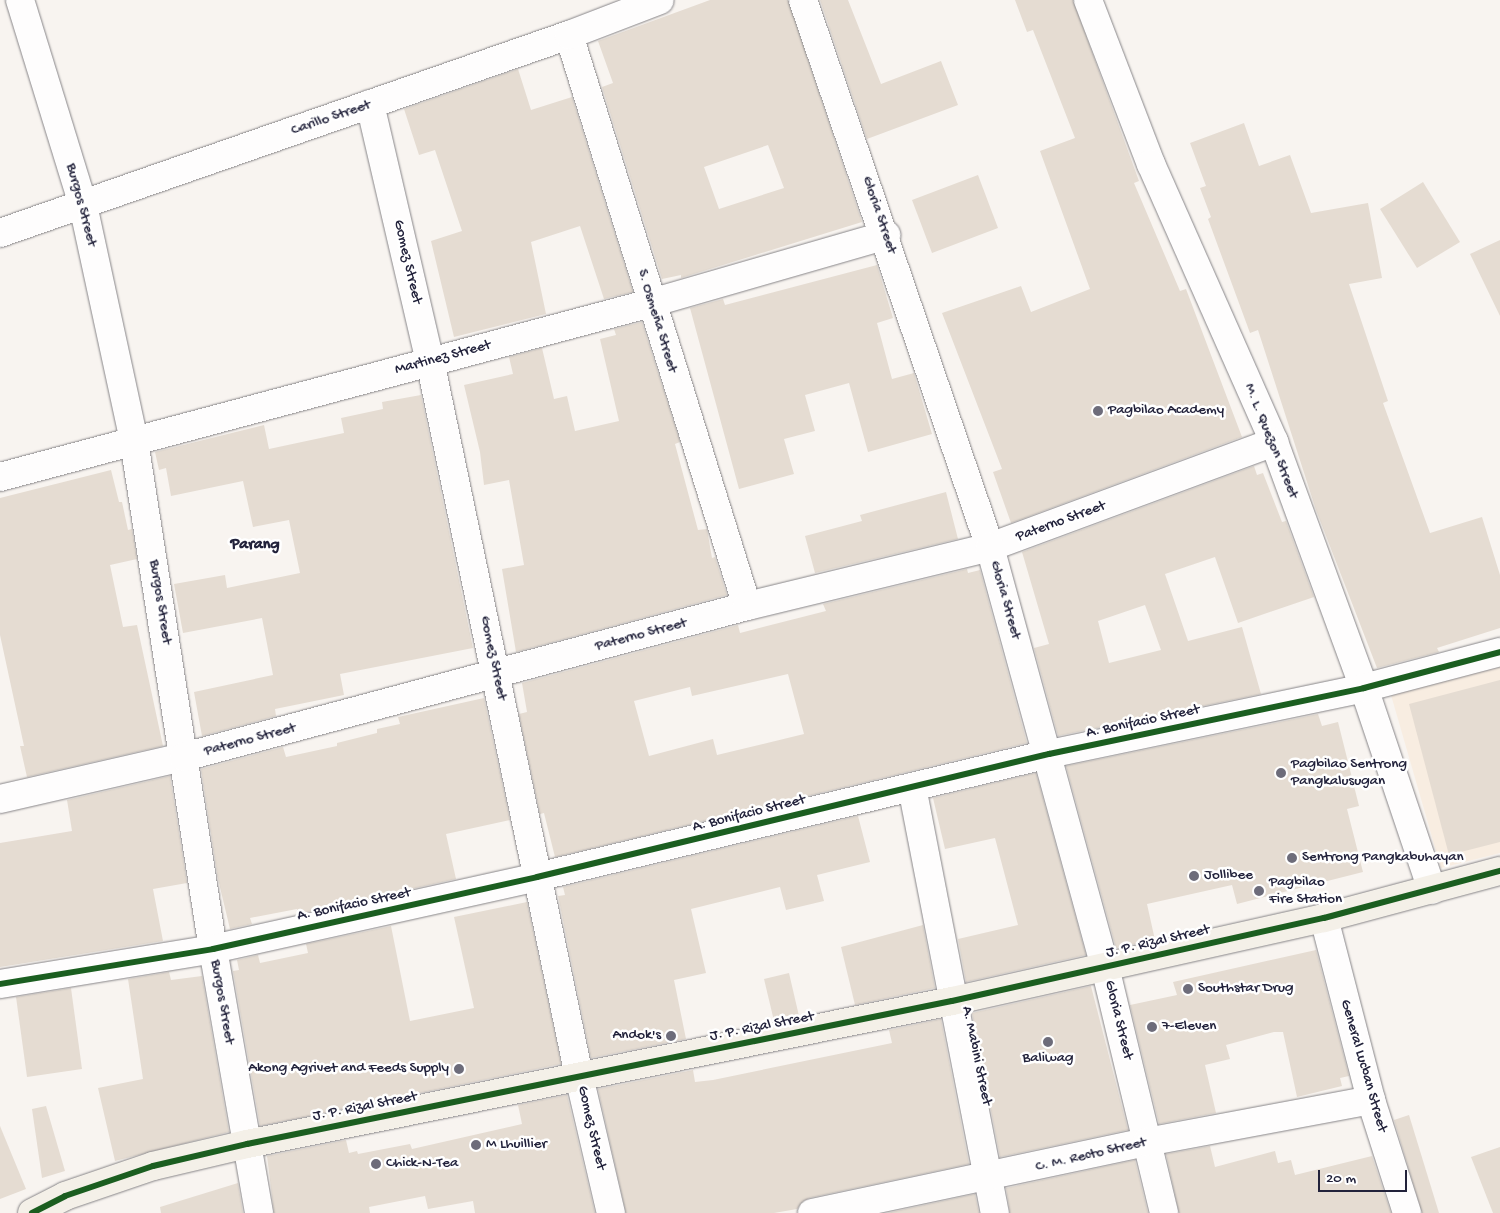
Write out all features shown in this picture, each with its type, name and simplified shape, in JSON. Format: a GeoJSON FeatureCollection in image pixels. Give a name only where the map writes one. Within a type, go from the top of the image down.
{"type":"FeatureCollection","features":[{"type":"Feature","properties":{"kind":"main road","name":"J. P. Rizal Street"},"geometry":{"type":"LineString","coordinates":[[32,1213],[65,1196],[153,1166],[247,1144],[952,1001],[1324,918],[1500,871]]}},
{"type":"Feature","properties":{"kind":"street","name":"Burgos Street"},"geometry":{"type":"LineString","coordinates":[[20,0],[83,205],[134,440],[213,949],[260,1213]]}},
{"type":"Feature","properties":{"kind":"street","name":"Carillo Street"},"geometry":{"type":"LineString","coordinates":[[0,233],[569,35],[660,0]]}},
{"type":"Feature","properties":{"kind":"street","name":"Gloria Street"},"geometry":{"type":"LineString","coordinates":[[803,0],[886,235],[990,547],[1049,754],[1105,967],[1164,1213]]}},
{"type":"Feature","properties":{"kind":"street","name":"M. L. Quezon Street"},"geometry":{"type":"LineString","coordinates":[[1088,0],[1151,164],[1274,442],[1364,688],[1432,890]]}},
{"type":"Feature","properties":{"kind":"street","name":"S. Osmeña Street"},"geometry":{"type":"LineString","coordinates":[[569,35],[747,606]]}},
{"type":"Feature","properties":{"kind":"street","name":"Gomez Street"},"geometry":{"type":"LineString","coordinates":[[370,104],[430,361],[579,1076],[611,1213]]}},
{"type":"Feature","properties":{"kind":"street","name":"Martinez Street"},"geometry":{"type":"LineString","coordinates":[[0,477],[651,303],[886,235]]}},
{"type":"Feature","properties":{"kind":"street","name":"Paterno Street"},"geometry":{"type":"LineString","coordinates":[[1,792],[184,757],[747,606],[990,547],[1274,442]]}},
{"type":"Feature","properties":{"kind":"street","name":"A. Bonifacio Street"},"geometry":{"type":"LineString","coordinates":[[0,984],[213,949],[538,878],[1049,754],[1364,688],[1500,652]]}},
{"type":"Feature","properties":{"kind":"street","name":"A. Mabini Street"},"geometry":{"type":"LineString","coordinates":[[912,787],[952,1001],[995,1213]]}},
{"type":"Feature","properties":{"kind":"street","name":"General Lucban Street"},"geometry":{"type":"LineString","coordinates":[[1324,918],[1371,1100],[1407,1213]]}},
{"type":"Feature","properties":{"kind":"street","name":"C. M. Recto Street"},"geometry":{"type":"LineString","coordinates":[[812,1213],[989,1178],[1147,1142],[1371,1100]]}},
{"type":"Feature","properties":{"kind":"shaded area"},"geometry":{"type":"Polygon","coordinates":[[[1500,667],[1500,853],[1441,868],[1391,695],[1500,667]]]}},
{"type":"Feature","properties":{"kind":"building"},"geometry":{"type":"Polygon","coordinates":[[[710,0],[788,0],[862,222],[681,278],[681,275],[662,279],[602,87],[613,83],[598,41],[710,0]],[[768,145],[704,167],[719,209],[784,188],[768,145]]]}},
{"type":"Feature","properties":{"kind":"building"},"geometry":{"type":"Polygon","coordinates":[[[820,0],[848,0],[881,84],[941,61],[958,105],[867,139],[820,0]]]}},
{"type":"Feature","properties":{"kind":"building"},"geometry":{"type":"Polygon","coordinates":[[[1015,0],[1073,0],[1139,181],[1134,183],[1180,291],[1186,289],[1242,437],[1011,523],[993,472],[1002,469],[942,313],[1021,286],[1031,312],[1090,289],[1040,151],[1075,138],[1033,30],[1027,32],[1015,0]]]}},
{"type":"Feature","properties":{"kind":"building"},"geometry":{"type":"Polygon","coordinates":[[[518,69],[531,110],[572,97],[633,292],[604,299],[580,226],[531,242],[546,314],[454,337],[431,241],[462,231],[435,150],[419,155],[404,109],[518,69]]]}},
{"type":"Feature","properties":{"kind":"building"},"geometry":{"type":"Polygon","coordinates":[[[1244,123],[1259,166],[1290,155],[1311,213],[1368,203],[1382,278],[1349,284],[1388,401],[1383,403],[1430,533],[1482,517],[1500,575],[1500,628],[1437,648],[1439,652],[1377,668],[1316,510],[1258,330],[1250,333],[1208,219],[1211,217],[1200,188],[1206,186],[1190,143],[1244,123]]]}},
{"type":"Feature","properties":{"kind":"building"},"geometry":{"type":"Polygon","coordinates":[[[978,175],[998,228],[932,253],[912,200],[978,175]]]}},
{"type":"Feature","properties":{"kind":"building"},"geometry":{"type":"Polygon","coordinates":[[[1423,182],[1460,242],[1417,268],[1380,209],[1423,182]]]}},
{"type":"Feature","properties":{"kind":"building"},"geometry":{"type":"Polygon","coordinates":[[[1500,240],[1500,316],[1470,254],[1500,240]]]}},
{"type":"Feature","properties":{"kind":"building"},"geometry":{"type":"Polygon","coordinates":[[[877,265],[893,318],[877,323],[892,379],[914,373],[932,434],[868,452],[849,383],[805,395],[815,431],[784,439],[794,474],[739,489],[690,308],[723,299],[725,305],[877,265]]]}},
{"type":"Feature","properties":{"kind":"building"},"geometry":{"type":"Polygon","coordinates":[[[642,322],[680,442],[675,444],[698,530],[707,529],[712,558],[715,557],[727,595],[516,652],[502,569],[524,565],[509,480],[484,485],[480,452],[464,385],[513,374],[509,357],[542,348],[554,399],[567,396],[575,431],[619,421],[600,339],[616,335],[614,329],[642,322]]]}},
{"type":"Feature","properties":{"kind":"building"},"geometry":{"type":"Polygon","coordinates":[[[421,395],[473,648],[340,674],[344,695],[275,709],[276,716],[202,736],[194,692],[273,675],[262,618],[183,633],[174,584],[225,575],[227,588],[300,573],[289,520],[253,527],[243,481],[171,496],[166,468],[159,470],[155,452],[264,425],[269,449],[344,433],[341,418],[383,409],[382,402],[421,395]]]}},
{"type":"Feature","properties":{"kind":"building"},"geometry":{"type":"Polygon","coordinates":[[[1254,466],[1257,475],[1263,473],[1282,522],[1286,521],[1314,597],[1238,623],[1215,557],[1165,574],[1188,641],[1242,627],[1261,694],[1058,736],[1034,648],[1049,644],[1022,552],[1254,466]],[[1145,605],[1098,621],[1109,663],[1161,650],[1145,605]]]}},
{"type":"Feature","properties":{"kind":"building"},"geometry":{"type":"Polygon","coordinates":[[[111,470],[119,502],[122,502],[128,530],[132,529],[137,559],[110,565],[123,627],[137,625],[163,746],[27,777],[20,746],[24,746],[0,635],[0,498],[111,470]]]}},
{"type":"Feature","properties":{"kind":"building"},"geometry":{"type":"Polygon","coordinates":[[[946,492],[958,539],[815,573],[805,536],[862,521],[860,515],[946,492]]]}},
{"type":"Feature","properties":{"kind":"building"},"geometry":{"type":"Polygon","coordinates":[[[967,569],[968,573],[980,570],[1027,743],[555,857],[544,813],[540,814],[519,714],[527,712],[522,683],[738,625],[740,633],[826,611],[823,604],[967,569]],[[788,674],[692,696],[690,687],[634,701],[649,756],[713,739],[717,755],[804,734],[788,674]]]}},
{"type":"Feature","properties":{"kind":"building"},"geometry":{"type":"Polygon","coordinates":[[[1500,680],[1500,842],[1449,855],[1409,704],[1500,680]]]}},
{"type":"Feature","properties":{"kind":"building"},"geometry":{"type":"Polygon","coordinates":[[[484,698],[510,820],[446,834],[456,879],[299,914],[297,909],[250,918],[252,924],[230,929],[218,879],[201,769],[283,747],[286,757],[337,746],[337,743],[377,733],[377,729],[400,724],[398,717],[484,698]]]}},
{"type":"Feature","properties":{"kind":"building"},"geometry":{"type":"Polygon","coordinates":[[[1318,714],[1322,726],[1338,722],[1359,806],[1347,809],[1363,872],[1237,904],[1232,885],[1147,904],[1155,940],[1116,948],[1066,766],[1318,714]]]}},
{"type":"Feature","properties":{"kind":"building"},"geometry":{"type":"Polygon","coordinates":[[[1036,773],[1086,955],[966,982],[958,939],[1018,925],[995,838],[945,849],[933,798],[1036,773]]]}},
{"type":"Feature","properties":{"kind":"building"},"geometry":{"type":"Polygon","coordinates":[[[170,776],[187,883],[153,889],[163,941],[0,967],[0,843],[72,831],[67,800],[170,776]]]}},
{"type":"Feature","properties":{"kind":"building"},"geometry":{"type":"Polygon","coordinates":[[[858,816],[870,862],[817,875],[824,901],[786,910],[780,887],[691,909],[706,973],[674,980],[686,1039],[591,1058],[558,896],[565,895],[563,887],[858,816]]]}},
{"type":"Feature","properties":{"kind":"building"},"geometry":{"type":"Polygon","coordinates":[[[527,902],[561,1064],[260,1126],[233,971],[239,970],[237,960],[258,955],[260,963],[308,953],[306,944],[391,926],[410,1021],[474,1008],[454,917],[527,902]]]}},
{"type":"Feature","properties":{"kind":"building"},"geometry":{"type":"Polygon","coordinates":[[[923,925],[935,988],[855,1005],[841,947],[923,925]]]}},
{"type":"Feature","properties":{"kind":"building"},"geometry":{"type":"Polygon","coordinates":[[[1316,950],[1349,1076],[1340,1078],[1342,1086],[1297,1097],[1283,1032],[1274,1032],[1226,1045],[1230,1059],[1205,1065],[1216,1113],[1159,1124],[1130,1005],[1177,995],[1173,982],[1316,950]]]}},
{"type":"Feature","properties":{"kind":"building"},"geometry":{"type":"Polygon","coordinates":[[[169,972],[171,980],[202,976],[229,1132],[115,1161],[98,1088],[143,1079],[128,979],[169,972]]]}},
{"type":"Feature","properties":{"kind":"building"},"geometry":{"type":"Polygon","coordinates":[[[789,973],[799,1016],[774,1021],[764,979],[789,973]]]}},
{"type":"Feature","properties":{"kind":"building"},"geometry":{"type":"Polygon","coordinates":[[[1091,986],[1128,1130],[1000,1157],[972,1013],[1091,986]]]}},
{"type":"Feature","properties":{"kind":"building"},"geometry":{"type":"Polygon","coordinates":[[[71,988],[82,1069],[27,1077],[16,997],[71,988]]]}},
{"type":"Feature","properties":{"kind":"building"},"geometry":{"type":"Polygon","coordinates":[[[941,1019],[969,1164],[809,1198],[797,1209],[774,1213],[626,1213],[598,1089],[693,1070],[695,1082],[713,1080],[892,1043],[889,1030],[941,1019]]]}},
{"type":"Feature","properties":{"kind":"building"},"geometry":{"type":"Polygon","coordinates":[[[567,1095],[595,1213],[475,1213],[473,1201],[428,1209],[425,1196],[369,1207],[370,1213],[274,1213],[267,1156],[346,1140],[349,1153],[357,1151],[358,1154],[410,1144],[412,1149],[522,1124],[518,1105],[567,1095]]]}},
{"type":"Feature","properties":{"kind":"building"},"geometry":{"type":"Polygon","coordinates":[[[46,1106],[65,1171],[42,1178],[32,1109],[46,1106]]]}},
{"type":"Feature","properties":{"kind":"building"},"geometry":{"type":"Polygon","coordinates":[[[1409,1115],[1439,1213],[1422,1213],[1394,1120],[1409,1115]]]}},
{"type":"Feature","properties":{"kind":"building"},"geometry":{"type":"Polygon","coordinates":[[[0,1126],[26,1189],[0,1199],[0,1126]]]}},
{"type":"Feature","properties":{"kind":"building"},"geometry":{"type":"Polygon","coordinates":[[[1210,1146],[1215,1167],[1275,1151],[1278,1163],[1291,1160],[1295,1175],[1372,1156],[1391,1213],[1179,1213],[1166,1154],[1210,1146]]]}},
{"type":"Feature","properties":{"kind":"building"},"geometry":{"type":"Polygon","coordinates":[[[1500,1147],[1500,1213],[1493,1213],[1471,1157],[1500,1147]]]}},
{"type":"Feature","properties":{"kind":"building"},"geometry":{"type":"Polygon","coordinates":[[[1135,1160],[1148,1213],[1010,1213],[1006,1188],[1135,1160]]]}},
{"type":"Feature","properties":{"kind":"building"},"geometry":{"type":"Polygon","coordinates":[[[238,1183],[243,1213],[161,1213],[160,1207],[238,1183]]]}},
{"type":"Feature","properties":{"kind":"building"},"geometry":{"type":"Polygon","coordinates":[[[975,1194],[979,1213],[887,1213],[975,1194]]]}},
{"type":"Feature","properties":{"kind":"cycle path"},"geometry":{"type":"LineString","coordinates":[[0,984],[213,949],[537,877],[1049,754],[1364,688],[1500,652]]}},
{"type":"Feature","properties":{"kind":"cycle path"},"geometry":{"type":"LineString","coordinates":[[32,1213],[65,1196],[153,1166],[247,1144],[952,1001],[1324,918],[1500,871]]}},
{"type":"Feature","properties":{"kind":"place","name":"Pagbilao Academy"},"geometry":{"type":"Point","coordinates":[1098,411]}},
{"type":"Feature","properties":{"kind":"place","name":"Pagbilao Sentrong Pangkalusugan"},"geometry":{"type":"Point","coordinates":[1281,773]}},
{"type":"Feature","properties":{"kind":"place","name":"Sentrong Pangkabuhayan"},"geometry":{"type":"Point","coordinates":[1292,858]}},
{"type":"Feature","properties":{"kind":"place","name":"Jollibee"},"geometry":{"type":"Point","coordinates":[1194,876]}},
{"type":"Feature","properties":{"kind":"place","name":"Pagbilao Fire Station"},"geometry":{"type":"Point","coordinates":[1259,891]}},
{"type":"Feature","properties":{"kind":"place","name":"Southstar Drug"},"geometry":{"type":"Point","coordinates":[1188,989]}},
{"type":"Feature","properties":{"kind":"place","name":"7-Eleven"},"geometry":{"type":"Point","coordinates":[1152,1027]}},
{"type":"Feature","properties":{"kind":"place","name":"Andok's"},"geometry":{"type":"Point","coordinates":[671,1036]}},
{"type":"Feature","properties":{"kind":"place","name":"Baliwag"},"geometry":{"type":"Point","coordinates":[1048,1042]}},
{"type":"Feature","properties":{"kind":"place","name":"Akong Agrivet and Feeds Supply"},"geometry":{"type":"Point","coordinates":[459,1069]}},
{"type":"Feature","properties":{"kind":"place","name":"M Lhuillier"},"geometry":{"type":"Point","coordinates":[476,1145]}},
{"type":"Feature","properties":{"kind":"place","name":"Chick-N-Tea"},"geometry":{"type":"Point","coordinates":[376,1164]}},
{"type":"Feature","properties":{"kind":"district","name":"Parang"},"geometry":{"type":"Point","coordinates":[255,546]}}]}
